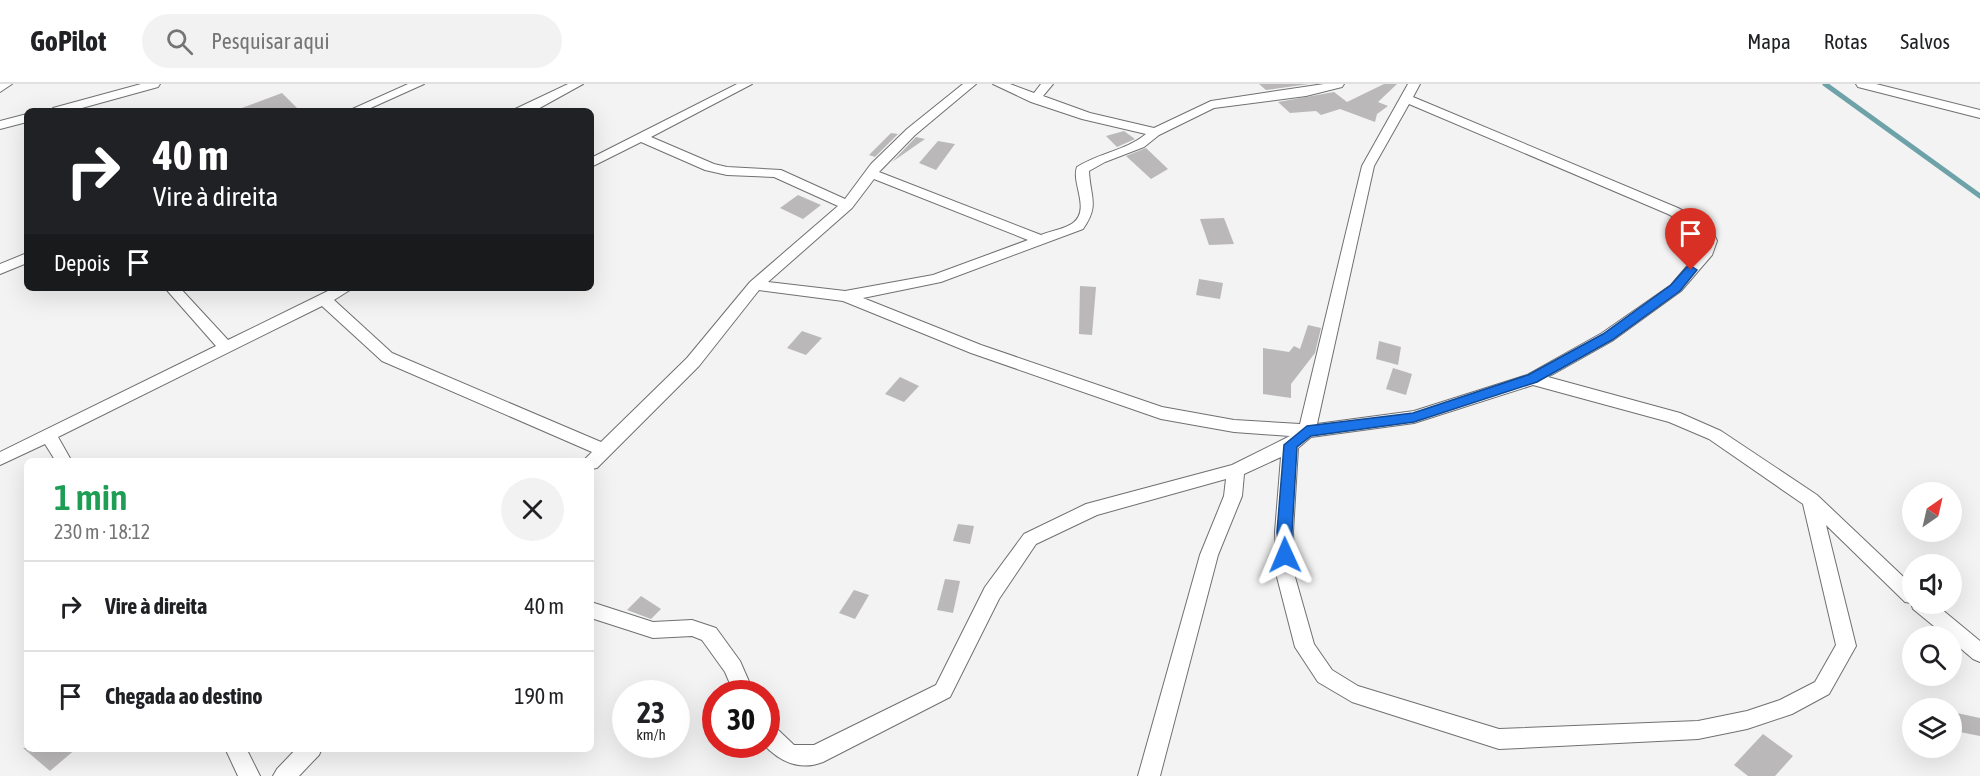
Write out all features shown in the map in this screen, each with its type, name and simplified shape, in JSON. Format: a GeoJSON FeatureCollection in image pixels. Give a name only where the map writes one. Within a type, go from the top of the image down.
{"type":"FeatureCollection","features":[{"type":"Feature","properties":{"kind":"street"},"geometry":{"type":"LineString","coordinates":[[0,88],[6,84]]}},
{"type":"Feature","properties":{"kind":"street"},"geometry":{"type":"LineString","coordinates":[[85,108],[104,106],[154,84]]}},
{"type":"Feature","properties":{"kind":"street"},"geometry":{"type":"LineString","coordinates":[[361,108],[418,84]]}},
{"type":"Feature","properties":{"kind":"street"},"geometry":{"type":"LineString","coordinates":[[528,108],[577,84]]}},
{"type":"Feature","properties":{"kind":"street"},"geometry":{"type":"LineString","coordinates":[[594,161],[746,84]]}},
{"type":"Feature","properties":{"kind":"street"},"geometry":{"type":"LineString","coordinates":[[594,460],[693,362],[755,285],[847,205],[871,173],[910,132],[970,84]]}},
{"type":"Feature","properties":{"kind":"street"},"geometry":{"type":"LineString","coordinates":[[999,84],[1086,116],[1155,132]]}},
{"type":"Feature","properties":{"kind":"street"},"geometry":{"type":"LineString","coordinates":[[1035,99],[1047,84]]}},
{"type":"Feature","properties":{"kind":"street"},"geometry":{"type":"LineString","coordinates":[[845,296],[936,279],[1078,226],[1088,215],[1089,206],[1083,188],[1082,170],[1094,160],[1148,141],[1155,132],[1211,105],[1306,92],[1338,84]]}},
{"type":"Feature","properties":{"kind":"street"},"geometry":{"type":"LineString","coordinates":[[1862,84],[1980,114]]}},
{"type":"Feature","properties":{"kind":"street"},"geometry":{"type":"LineString","coordinates":[[755,285],[845,296],[976,349],[1161,413],[1234,426],[1307,432],[1414,417],[1533,378],[1607,337],[1676,288],[1707,252],[1710,241],[1707,233],[1699,225],[1673,211],[1411,91],[1368,166],[1307,432],[1290,445],[1236,470],[1092,509],[1030,539],[992,593],[943,691],[816,755],[800,757],[786,753],[780,747]]}},
{"type":"Feature","properties":{"kind":"street"},"geometry":{"type":"LineString","coordinates":[[0,125],[24,119]]}},
{"type":"Feature","properties":{"kind":"street"},"geometry":{"type":"LineString","coordinates":[[640,137],[710,167],[727,171],[776,173],[847,205]]}},
{"type":"Feature","properties":{"kind":"street"},"geometry":{"type":"LineString","coordinates":[[871,173],[1041,240]]}},
{"type":"Feature","properties":{"kind":"street"},"geometry":{"type":"LineString","coordinates":[[0,269],[24,259]]}},
{"type":"Feature","properties":{"kind":"street"},"geometry":{"type":"LineString","coordinates":[[175,291],[227,348]]}},
{"type":"Feature","properties":{"kind":"street"},"geometry":{"type":"LineString","coordinates":[[0,459],[340,291]]}},
{"type":"Feature","properties":{"kind":"street"},"geometry":{"type":"LineString","coordinates":[[324,299],[387,357],[603,450]]}},
{"type":"Feature","properties":{"kind":"street"},"geometry":{"type":"LineString","coordinates":[[1533,378],[1629,403],[1715,435],[1811,500],[1902,586]]}},
{"type":"Feature","properties":{"kind":"street"},"geometry":{"type":"LineString","coordinates":[[49,436],[62,458]]}},
{"type":"Feature","properties":{"kind":"street"},"geometry":{"type":"LineString","coordinates":[[1290,445],[1284,532],[1286,577],[1305,647],[1325,676],[1352,693],[1415,715],[1499,739],[1698,730],[1747,720],[1785,707],[1822,688],[1846,646],[1811,500]]}},
{"type":"Feature","properties":{"kind":"street"},"geometry":{"type":"LineString","coordinates":[[1149,776],[1209,555],[1233,496],[1236,470]]}},
{"type":"Feature","properties":{"kind":"street"},"geometry":{"type":"LineString","coordinates":[[594,611],[653,630],[692,628],[709,634],[732,667],[738,680]]}},
{"type":"Feature","properties":{"kind":"street"},"geometry":{"type":"LineString","coordinates":[[1933,614],[1980,653]]}},
{"type":"Feature","properties":{"kind":"street"},"geometry":{"type":"LineString","coordinates":[[237,752],[249,776]]}},
{"type":"Feature","properties":{"kind":"street"},"geometry":{"type":"LineString","coordinates":[[284,776],[308,752]]}},
{"type":"Feature","properties":{"kind":"building"},"geometry":{"type":"Polygon","coordinates":[[[1259,84],[1309,84],[1266,90],[1259,84]]]}},
{"type":"Feature","properties":{"kind":"building"},"geometry":{"type":"Polygon","coordinates":[[[1384,84],[1397,84],[1378,102],[1388,106],[1377,114],[1375,122],[1340,109],[1321,115],[1316,111],[1290,113],[1278,102],[1334,92],[1347,102],[1384,84]]]}},
{"type":"Feature","properties":{"kind":"building"},"geometry":{"type":"Polygon","coordinates":[[[282,93],[297,108],[242,108],[282,93]]]}},
{"type":"Feature","properties":{"kind":"building"},"geometry":{"type":"Polygon","coordinates":[[[1124,131],[1135,139],[1117,147],[1106,136],[1124,131]]]}},
{"type":"Feature","properties":{"kind":"building"},"geometry":{"type":"Polygon","coordinates":[[[891,133],[898,134],[875,157],[869,155],[891,133]]]}},
{"type":"Feature","properties":{"kind":"building"},"geometry":{"type":"Polygon","coordinates":[[[916,137],[925,139],[892,162],[916,137]]]}},
{"type":"Feature","properties":{"kind":"building"},"geometry":{"type":"Polygon","coordinates":[[[938,141],[955,144],[936,170],[919,163],[938,141]]]}},
{"type":"Feature","properties":{"kind":"building"},"geometry":{"type":"Polygon","coordinates":[[[1146,148],[1168,169],[1151,179],[1126,156],[1146,148]]]}},
{"type":"Feature","properties":{"kind":"building"},"geometry":{"type":"Polygon","coordinates":[[[798,195],[821,205],[803,219],[780,208],[798,195]]]}},
{"type":"Feature","properties":{"kind":"building"},"geometry":{"type":"Polygon","coordinates":[[[1224,218],[1234,244],[1209,245],[1200,219],[1224,218]]]}},
{"type":"Feature","properties":{"kind":"building"},"geometry":{"type":"Polygon","coordinates":[[[1199,279],[1223,283],[1220,299],[1196,295],[1199,279]]]}},
{"type":"Feature","properties":{"kind":"building"},"geometry":{"type":"Polygon","coordinates":[[[1080,286],[1096,287],[1092,335],[1079,334],[1080,286]]]}},
{"type":"Feature","properties":{"kind":"building"},"geometry":{"type":"Polygon","coordinates":[[[1308,325],[1321,328],[1315,353],[1291,384],[1291,398],[1263,394],[1263,348],[1289,352],[1294,346],[1300,349],[1308,325]]]}},
{"type":"Feature","properties":{"kind":"building"},"geometry":{"type":"Polygon","coordinates":[[[802,331],[822,338],[806,355],[787,348],[802,331]]]}},
{"type":"Feature","properties":{"kind":"building"},"geometry":{"type":"Polygon","coordinates":[[[1379,341],[1401,347],[1398,365],[1376,359],[1379,341]]]}},
{"type":"Feature","properties":{"kind":"building"},"geometry":{"type":"Polygon","coordinates":[[[1393,368],[1412,374],[1406,395],[1386,389],[1393,368]]]}},
{"type":"Feature","properties":{"kind":"building"},"geometry":{"type":"Polygon","coordinates":[[[900,377],[919,386],[904,402],[885,394],[900,377]]]}},
{"type":"Feature","properties":{"kind":"building"},"geometry":{"type":"Polygon","coordinates":[[[958,524],[974,526],[970,544],[953,541],[958,524]]]}},
{"type":"Feature","properties":{"kind":"building"},"geometry":{"type":"Polygon","coordinates":[[[945,579],[960,581],[953,613],[937,610],[945,579]]]}},
{"type":"Feature","properties":{"kind":"building"},"geometry":{"type":"Polygon","coordinates":[[[854,590],[869,595],[855,619],[839,613],[854,590]]]}},
{"type":"Feature","properties":{"kind":"building"},"geometry":{"type":"Polygon","coordinates":[[[641,596],[661,609],[651,619],[627,610],[641,596]]]}},
{"type":"Feature","properties":{"kind":"building"},"geometry":{"type":"Polygon","coordinates":[[[1962,714],[1980,718],[1980,736],[1962,732],[1962,714]]]}},
{"type":"Feature","properties":{"kind":"building"},"geometry":{"type":"Polygon","coordinates":[[[1763,734],[1793,756],[1775,776],[1748,776],[1734,765],[1763,734]]]}},
{"type":"Feature","properties":{"kind":"building"},"geometry":{"type":"Polygon","coordinates":[[[28,752],[72,752],[50,771],[28,752]]]}},
{"type":"Feature","properties":{"kind":"waterway"},"geometry":{"type":"LineString","coordinates":[[1825,84],[1980,196]]}},
{"type":"Feature","properties":{"kind":"route"},"geometry":{"type":"LineString","coordinates":[[1285,555],[1284,532],[1290,445],[1307,432],[1414,417],[1533,378],[1607,337],[1676,288],[1691,270]]}}]}
